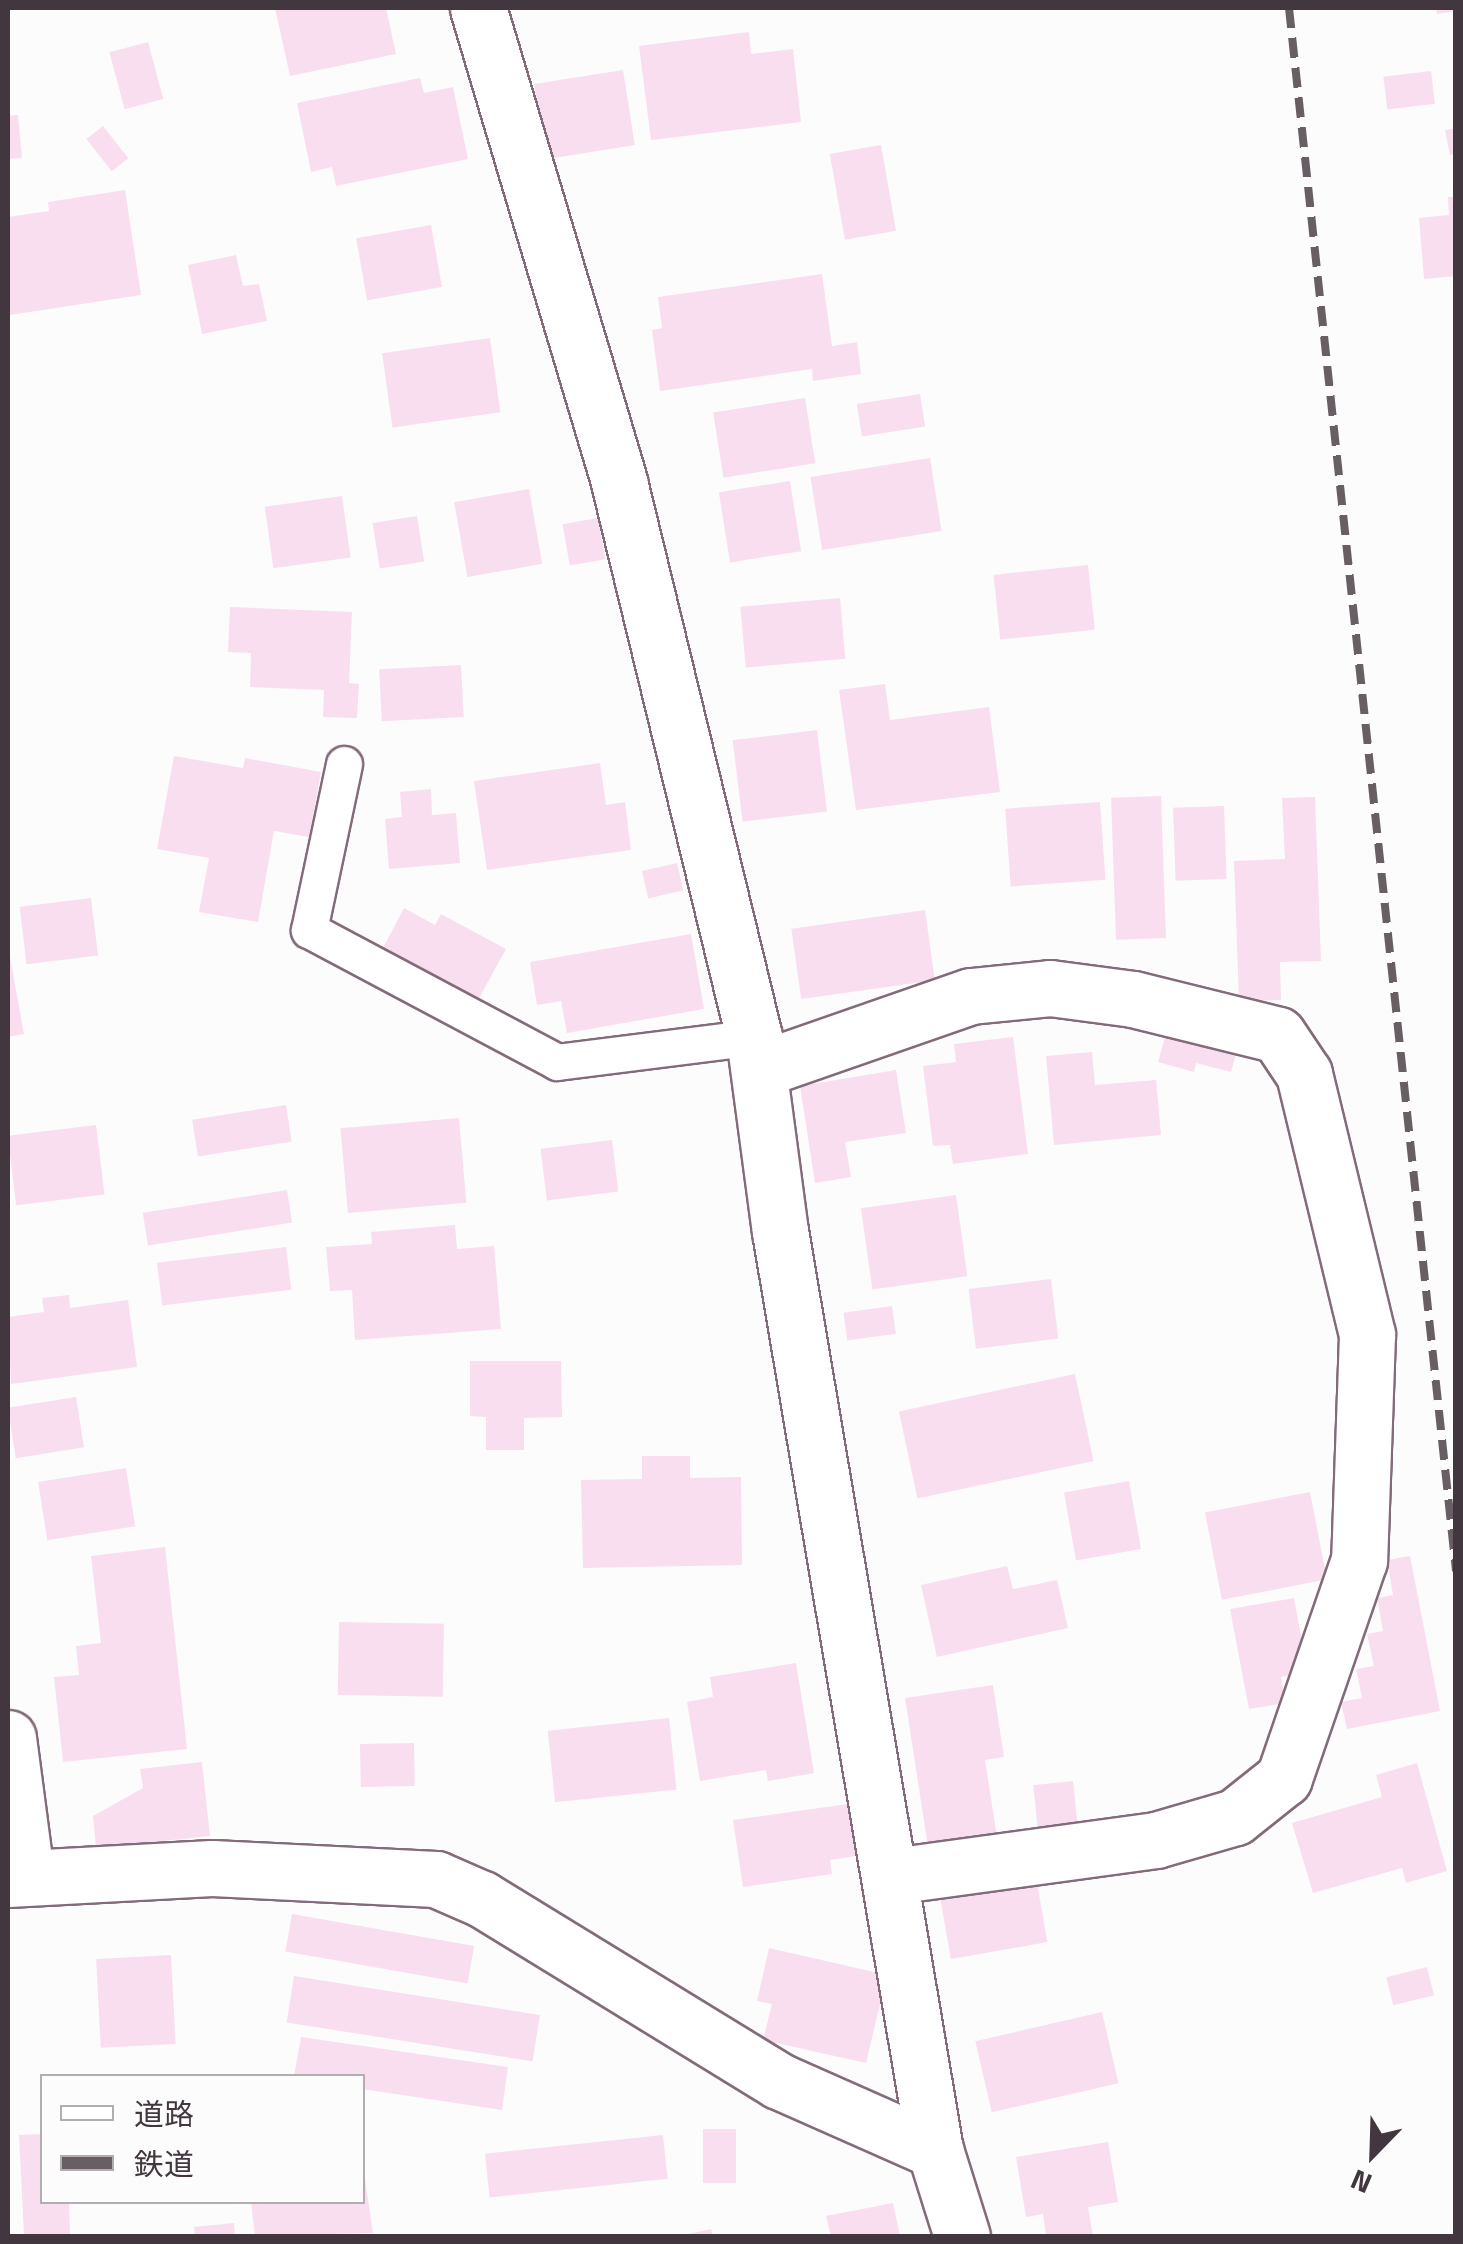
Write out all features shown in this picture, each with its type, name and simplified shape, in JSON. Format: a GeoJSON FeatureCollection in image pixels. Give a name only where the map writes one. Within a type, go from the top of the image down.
{"type":"FeatureCollection","features":[{"type":"Feature","properties":{"kind":"street"},"geometry":{"type":"LineString","coordinates":[[478,8],[620,482],[758,1053],[780,1230],[894,1876],[935,2150],[962,2236]]}},
{"type":"Feature","properties":{"kind":"street"},"geometry":{"type":"LineString","coordinates":[[758,1053],[971,996],[1050,988],[1133,999],[1278,1034],[1304,1074],[1367,1335],[1359,1560],[1284,1778],[1235,1817],[1156,1840],[894,1876]]}},
{"type":"Feature","properties":{"kind":"street"},"geometry":{"type":"LineString","coordinates":[[8,1738],[17,1877],[212,1868],[436,1879],[482,1899],[779,2081],[935,2150]]}},
{"type":"Feature","properties":{"kind":"lane"},"geometry":{"type":"LineString","coordinates":[[344,764],[310,930],[557,1062],[758,1053]]}},
{"type":"Feature","properties":{"kind":"building"},"geometry":{"type":"Polygon","coordinates":[[[275,8],[386,8],[396,54],[290,76],[275,8]]]}},
{"type":"Feature","properties":{"kind":"building"},"geometry":{"type":"Polygon","coordinates":[[[1436,8],[1456,8],[1456,11],[1437,14],[1436,8]]]}},
{"type":"Feature","properties":{"kind":"building"},"geometry":{"type":"Polygon","coordinates":[[[749,32],[751,54],[793,49],[801,122],[651,140],[639,46],[749,32]]]}},
{"type":"Feature","properties":{"kind":"building"},"geometry":{"type":"Polygon","coordinates":[[[148,42],[163,99],[125,109],[109,52],[148,42]]]}},
{"type":"Feature","properties":{"kind":"building"},"geometry":{"type":"Polygon","coordinates":[[[623,70],[635,145],[546,159],[534,84],[623,70]]]}},
{"type":"Feature","properties":{"kind":"building"},"geometry":{"type":"Polygon","coordinates":[[[1431,71],[1435,104],[1387,110],[1383,77],[1431,71]]]}},
{"type":"Feature","properties":{"kind":"building"},"geometry":{"type":"Polygon","coordinates":[[[420,78],[424,93],[453,87],[468,159],[336,186],[332,167],[311,172],[297,103],[420,78]]]}},
{"type":"Feature","properties":{"kind":"building"},"geometry":{"type":"Polygon","coordinates":[[[18,115],[22,158],[8,159],[8,116],[18,115]]]}},
{"type":"Feature","properties":{"kind":"building"},"geometry":{"type":"Polygon","coordinates":[[[103,126],[128,158],[112,171],[86,139],[103,126]]]}},
{"type":"Feature","properties":{"kind":"building"},"geometry":{"type":"Polygon","coordinates":[[[1456,128],[1456,154],[1450,155],[1445,130],[1456,128]]]}},
{"type":"Feature","properties":{"kind":"building"},"geometry":{"type":"Polygon","coordinates":[[[881,145],[896,231],[845,240],[830,154],[881,145]]]}},
{"type":"Feature","properties":{"kind":"building"},"geometry":{"type":"Polygon","coordinates":[[[125,190],[141,295],[10,315],[8,217],[49,211],[48,202],[125,190]]]}},
{"type":"Feature","properties":{"kind":"building"},"geometry":{"type":"Polygon","coordinates":[[[1448,197],[1456,197],[1456,276],[1424,279],[1419,218],[1449,215],[1448,197]]]}},
{"type":"Feature","properties":{"kind":"building"},"geometry":{"type":"Polygon","coordinates":[[[431,225],[442,287],[367,300],[356,238],[431,225]]]}},
{"type":"Feature","properties":{"kind":"building"},"geometry":{"type":"Polygon","coordinates":[[[236,255],[243,286],[259,284],[267,321],[202,334],[188,265],[236,255]]]}},
{"type":"Feature","properties":{"kind":"building"},"geometry":{"type":"Polygon","coordinates":[[[822,274],[832,346],[857,342],[861,374],[813,381],[812,369],[660,391],[652,330],[662,328],[658,297],[822,274]]]}},
{"type":"Feature","properties":{"kind":"building"},"geometry":{"type":"Polygon","coordinates":[[[490,338],[500,412],[392,427],[382,353],[490,338]]]}},
{"type":"Feature","properties":{"kind":"building"},"geometry":{"type":"Polygon","coordinates":[[[920,394],[925,427],[862,437],[857,404],[920,394]]]}},
{"type":"Feature","properties":{"kind":"building"},"geometry":{"type":"Polygon","coordinates":[[[805,398],[815,463],[723,478],[713,413],[805,398]]]}},
{"type":"Feature","properties":{"kind":"building"},"geometry":{"type":"Polygon","coordinates":[[[930,458],[942,531],[822,550],[810,477],[930,458]]]}},
{"type":"Feature","properties":{"kind":"building"},"geometry":{"type":"Polygon","coordinates":[[[790,481],[801,551],[730,562],[719,492],[790,481]]]}},
{"type":"Feature","properties":{"kind":"building"},"geometry":{"type":"Polygon","coordinates":[[[529,489],[542,564],[467,577],[454,502],[529,489]]]}},
{"type":"Feature","properties":{"kind":"building"},"geometry":{"type":"Polygon","coordinates":[[[342,496],[351,557],[273,568],[265,507],[342,496]]]}},
{"type":"Feature","properties":{"kind":"building"},"geometry":{"type":"Polygon","coordinates":[[[417,516],[424,561],[380,568],[373,523],[417,516]]]}},
{"type":"Feature","properties":{"kind":"building"},"geometry":{"type":"Polygon","coordinates":[[[598,518],[605,559],[570,566],[563,524],[598,518]]]}},
{"type":"Feature","properties":{"kind":"building"},"geometry":{"type":"Polygon","coordinates":[[[1088,565],[1095,630],[1000,640],[994,575],[1088,565]]]}},
{"type":"Feature","properties":{"kind":"building"},"geometry":{"type":"Polygon","coordinates":[[[840,598],[845,659],[746,667],[740,607],[840,598]]]}},
{"type":"Feature","properties":{"kind":"building"},"geometry":{"type":"Polygon","coordinates":[[[230,607],[352,612],[349,683],[359,684],[357,718],[323,717],[324,690],[250,687],[251,653],[228,652],[230,607]]]}},
{"type":"Feature","properties":{"kind":"building"},"geometry":{"type":"Polygon","coordinates":[[[461,665],[464,717],[382,721],[379,669],[461,665]]]}},
{"type":"Feature","properties":{"kind":"building"},"geometry":{"type":"Polygon","coordinates":[[[885,684],[890,720],[989,707],[1000,792],[856,810],[839,690],[885,684]]]}},
{"type":"Feature","properties":{"kind":"building"},"geometry":{"type":"Polygon","coordinates":[[[817,730],[827,811],[743,822],[733,740],[817,730]]]}},
{"type":"Feature","properties":{"kind":"building"},"geometry":{"type":"Polygon","coordinates":[[[174,756],[243,768],[245,758],[321,772],[309,837],[274,831],[258,922],[199,912],[209,858],[157,849],[174,756]]]}},
{"type":"Feature","properties":{"kind":"building"},"geometry":{"type":"Polygon","coordinates":[[[600,763],[606,805],[625,802],[631,850],[487,870],[474,781],[600,763]]]}},
{"type":"Feature","properties":{"kind":"building"},"geometry":{"type":"Polygon","coordinates":[[[431,789],[432,815],[456,813],[460,863],[389,869],[385,819],[402,817],[400,792],[431,789]]]}},
{"type":"Feature","properties":{"kind":"building"},"geometry":{"type":"Polygon","coordinates":[[[1161,796],[1166,938],[1116,940],[1111,798],[1161,796]]]}},
{"type":"Feature","properties":{"kind":"building"},"geometry":{"type":"Polygon","coordinates":[[[1315,797],[1321,961],[1280,962],[1281,1000],[1239,1001],[1234,861],[1285,859],[1282,798],[1315,797]]]}},
{"type":"Feature","properties":{"kind":"building"},"geometry":{"type":"Polygon","coordinates":[[[1100,802],[1105,880],[1011,886],[1005,809],[1100,802]]]}},
{"type":"Feature","properties":{"kind":"building"},"geometry":{"type":"Polygon","coordinates":[[[1224,806],[1227,879],[1176,881],[1173,808],[1224,806]]]}},
{"type":"Feature","properties":{"kind":"building"},"geometry":{"type":"Polygon","coordinates":[[[677,863],[683,890],[648,898],[642,871],[677,863]]]}},
{"type":"Feature","properties":{"kind":"building"},"geometry":{"type":"Polygon","coordinates":[[[91,898],[98,956],[27,964],[20,907],[91,898]]]}},
{"type":"Feature","properties":{"kind":"building"},"geometry":{"type":"Polygon","coordinates":[[[404,908],[435,925],[441,914],[506,949],[478,1000],[383,948],[404,908]]]}},
{"type":"Feature","properties":{"kind":"building"},"geometry":{"type":"Polygon","coordinates":[[[925,910],[935,980],[801,999],[791,929],[925,910]]]}},
{"type":"Feature","properties":{"kind":"building"},"geometry":{"type":"Polygon","coordinates":[[[691,934],[704,1009],[567,1033],[561,1001],[537,1005],[530,962],[691,934]]]}},
{"type":"Feature","properties":{"kind":"building"},"geometry":{"type":"Polygon","coordinates":[[[8,952],[24,1034],[8,1037],[8,952]]]}},
{"type":"Feature","properties":{"kind":"building"},"geometry":{"type":"Polygon","coordinates":[[[1168,1026],[1238,1046],[1231,1072],[1196,1063],[1194,1072],[1158,1062],[1168,1026]]]}},
{"type":"Feature","properties":{"kind":"building"},"geometry":{"type":"Polygon","coordinates":[[[1013,1037],[1028,1154],[953,1164],[950,1145],[933,1146],[923,1066],[956,1062],[954,1044],[1013,1037]]]}},
{"type":"Feature","properties":{"kind":"building"},"geometry":{"type":"Polygon","coordinates":[[[1092,1052],[1095,1085],[1156,1080],[1161,1135],[1054,1145],[1046,1056],[1092,1052]]]}},
{"type":"Feature","properties":{"kind":"building"},"geometry":{"type":"Polygon","coordinates":[[[896,1070],[906,1133],[845,1142],[851,1177],[815,1183],[800,1086],[896,1070]]]}},
{"type":"Feature","properties":{"kind":"building"},"geometry":{"type":"Polygon","coordinates":[[[286,1105],[292,1142],[198,1156],[192,1120],[286,1105]]]}},
{"type":"Feature","properties":{"kind":"building"},"geometry":{"type":"Polygon","coordinates":[[[459,1118],[466,1203],[348,1213],[340,1128],[459,1118]]]}},
{"type":"Feature","properties":{"kind":"building"},"geometry":{"type":"Polygon","coordinates":[[[96,1125],[105,1194],[16,1205],[8,1136],[96,1125]]]}},
{"type":"Feature","properties":{"kind":"building"},"geometry":{"type":"Polygon","coordinates":[[[612,1140],[618,1192],[547,1200],[541,1149],[612,1140]]]}},
{"type":"Feature","properties":{"kind":"building"},"geometry":{"type":"Polygon","coordinates":[[[287,1190],[292,1223],[148,1245],[143,1213],[287,1190]]]}},
{"type":"Feature","properties":{"kind":"building"},"geometry":{"type":"Polygon","coordinates":[[[956,1195],[967,1276],[872,1290],[861,1208],[956,1195]]]}},
{"type":"Feature","properties":{"kind":"building"},"geometry":{"type":"Polygon","coordinates":[[[455,1225],[457,1249],[494,1246],[501,1329],[355,1340],[352,1290],[330,1291],[326,1247],[372,1244],[371,1232],[455,1225]]]}},
{"type":"Feature","properties":{"kind":"building"},"geometry":{"type":"Polygon","coordinates":[[[286,1247],[291,1290],[162,1306],[157,1263],[286,1247]]]}},
{"type":"Feature","properties":{"kind":"building"},"geometry":{"type":"Polygon","coordinates":[[[1051,1279],[1058,1339],[976,1349],[969,1289],[1051,1279]]]}},
{"type":"Feature","properties":{"kind":"building"},"geometry":{"type":"Polygon","coordinates":[[[69,1295],[70,1308],[128,1300],[137,1367],[11,1384],[8,1317],[44,1312],[42,1298],[69,1295]]]}},
{"type":"Feature","properties":{"kind":"building"},"geometry":{"type":"Polygon","coordinates":[[[892,1306],[896,1334],[847,1341],[843,1313],[892,1306]]]}},
{"type":"Feature","properties":{"kind":"building"},"geometry":{"type":"Polygon","coordinates":[[[470,1361],[561,1361],[562,1417],[524,1418],[524,1450],[486,1450],[486,1417],[470,1416],[470,1361]]]}},
{"type":"Feature","properties":{"kind":"building"},"geometry":{"type":"Polygon","coordinates":[[[1075,1374],[1094,1461],[917,1498],[899,1411],[1075,1374]]]}},
{"type":"Feature","properties":{"kind":"building"},"geometry":{"type":"Polygon","coordinates":[[[76,1397],[84,1447],[16,1458],[8,1408],[76,1397]]]}},
{"type":"Feature","properties":{"kind":"building"},"geometry":{"type":"Polygon","coordinates":[[[642,1456],[690,1456],[690,1478],[741,1477],[742,1565],[583,1568],[581,1480],[642,1479],[642,1456]]]}},
{"type":"Feature","properties":{"kind":"building"},"geometry":{"type":"Polygon","coordinates":[[[126,1468],[135,1526],[47,1540],[38,1482],[126,1468]]]}},
{"type":"Feature","properties":{"kind":"building"},"geometry":{"type":"Polygon","coordinates":[[[1129,1481],[1141,1549],[1076,1560],[1064,1492],[1129,1481]]]}},
{"type":"Feature","properties":{"kind":"building"},"geometry":{"type":"Polygon","coordinates":[[[1310,1492],[1327,1579],[1222,1600],[1205,1512],[1310,1492]]]}},
{"type":"Feature","properties":{"kind":"building"},"geometry":{"type":"Polygon","coordinates":[[[165,1547],[187,1749],[63,1762],[54,1677],[79,1675],[76,1646],[101,1643],[91,1556],[165,1547]]]}},
{"type":"Feature","properties":{"kind":"building"},"geometry":{"type":"Polygon","coordinates":[[[1410,1556],[1440,1711],[1347,1729],[1341,1702],[1362,1698],[1356,1669],[1374,1666],[1367,1634],[1383,1631],[1377,1598],[1393,1595],[1387,1560],[1410,1556]]]}},
{"type":"Feature","properties":{"kind":"building"},"geometry":{"type":"Polygon","coordinates":[[[1007,1566],[1013,1589],[1057,1580],[1068,1628],[937,1657],[921,1585],[1007,1566]]]}},
{"type":"Feature","properties":{"kind":"building"},"geometry":{"type":"Polygon","coordinates":[[[1294,1598],[1308,1673],[1281,1677],[1286,1703],[1249,1709],[1230,1609],[1294,1598]]]}},
{"type":"Feature","properties":{"kind":"building"},"geometry":{"type":"Polygon","coordinates":[[[339,1622],[444,1624],[443,1697],[338,1695],[339,1622]]]}},
{"type":"Feature","properties":{"kind":"building"},"geometry":{"type":"Polygon","coordinates":[[[796,1663],[814,1773],[768,1781],[766,1770],[700,1781],[687,1702],[713,1697],[710,1677],[796,1663]]]}},
{"type":"Feature","properties":{"kind":"building"},"geometry":{"type":"Polygon","coordinates":[[[993,1685],[1004,1757],[985,1760],[997,1837],[928,1847],[905,1698],[993,1685]]]}},
{"type":"Feature","properties":{"kind":"building"},"geometry":{"type":"Polygon","coordinates":[[[669,1718],[677,1790],[555,1802],[548,1731],[669,1718]]]}},
{"type":"Feature","properties":{"kind":"building"},"geometry":{"type":"Polygon","coordinates":[[[414,1743],[415,1786],[361,1787],[360,1744],[414,1743]]]}},
{"type":"Feature","properties":{"kind":"building"},"geometry":{"type":"Polygon","coordinates":[[[202,1762],[210,1836],[96,1848],[93,1816],[143,1788],[140,1769],[202,1762]]]}},
{"type":"Feature","properties":{"kind":"building"},"geometry":{"type":"Polygon","coordinates":[[[1417,1763],[1447,1871],[1406,1883],[1402,1868],[1313,1893],[1292,1823],[1382,1797],[1376,1775],[1417,1763]]]}},
{"type":"Feature","properties":{"kind":"building"},"geometry":{"type":"Polygon","coordinates":[[[1073,1781],[1078,1827],[1038,1831],[1033,1785],[1073,1781]]]}},
{"type":"Feature","properties":{"kind":"building"},"geometry":{"type":"Polygon","coordinates":[[[855,1803],[862,1855],[830,1860],[832,1874],[743,1887],[733,1820],[855,1803]]]}},
{"type":"Feature","properties":{"kind":"building"},"geometry":{"type":"Polygon","coordinates":[[[1037,1883],[1047,1942],[951,1959],[940,1900],[1037,1883]]]}},
{"type":"Feature","properties":{"kind":"building"},"geometry":{"type":"Polygon","coordinates":[[[292,1914],[474,1946],[468,1984],[285,1951],[292,1914]]]}},
{"type":"Feature","properties":{"kind":"building"},"geometry":{"type":"Polygon","coordinates":[[[769,1948],[887,1975],[866,2063],[763,2040],[772,2004],[757,2001],[769,1948]]]}},
{"type":"Feature","properties":{"kind":"building"},"geometry":{"type":"Polygon","coordinates":[[[171,1955],[176,2044],[101,2048],[96,1959],[171,1955]]]}},
{"type":"Feature","properties":{"kind":"building"},"geometry":{"type":"Polygon","coordinates":[[[1427,1967],[1434,1995],[1393,2005],[1386,1977],[1427,1967]]]}},
{"type":"Feature","properties":{"kind":"building"},"geometry":{"type":"Polygon","coordinates":[[[294,1976],[540,2015],[533,2061],[287,2022],[294,1976]]]}},
{"type":"Feature","properties":{"kind":"building"},"geometry":{"type":"Polygon","coordinates":[[[1102,2012],[1118,2083],[992,2112],[975,2041],[1102,2012]]]}},
{"type":"Feature","properties":{"kind":"building"},"geometry":{"type":"Polygon","coordinates":[[[301,2037],[508,2067],[502,2110],[365,2089],[365,2074],[294,2074],[301,2037]]]}},
{"type":"Feature","properties":{"kind":"building"},"geometry":{"type":"Polygon","coordinates":[[[703,2129],[736,2129],[736,2183],[703,2183],[703,2129]]]}},
{"type":"Feature","properties":{"kind":"building"},"geometry":{"type":"Polygon","coordinates":[[[40,2134],[40,2204],[69,2204],[70,2236],[24,2236],[19,2135],[40,2134]]]}},
{"type":"Feature","properties":{"kind":"building"},"geometry":{"type":"Polygon","coordinates":[[[663,2135],[668,2179],[490,2197],[485,2154],[663,2135]]]}},
{"type":"Feature","properties":{"kind":"building"},"geometry":{"type":"Polygon","coordinates":[[[1108,2142],[1118,2202],[1088,2207],[1093,2236],[1046,2236],[1043,2214],[1026,2217],[1016,2157],[1108,2142]]]}},
{"type":"Feature","properties":{"kind":"building"},"geometry":{"type":"Polygon","coordinates":[[[365,2179],[373,2233],[255,2236],[251,2204],[365,2204],[365,2179]]]}},
{"type":"Feature","properties":{"kind":"building"},"geometry":{"type":"Polygon","coordinates":[[[893,2203],[900,2236],[831,2236],[826,2216],[893,2203]]]}},
{"type":"Feature","properties":{"kind":"building"},"geometry":{"type":"Polygon","coordinates":[[[234,2223],[235,2236],[195,2236],[194,2227],[234,2223]]]}},
{"type":"Feature","properties":{"kind":"building"},"geometry":{"type":"Polygon","coordinates":[[[711,2229],[713,2236],[683,2236],[683,2235],[711,2229]]]}},
{"type":"Feature","properties":{"kind":"railway"},"geometry":{"type":"LineString","coordinates":[[1289,8],[1456,1571]]}}]}
